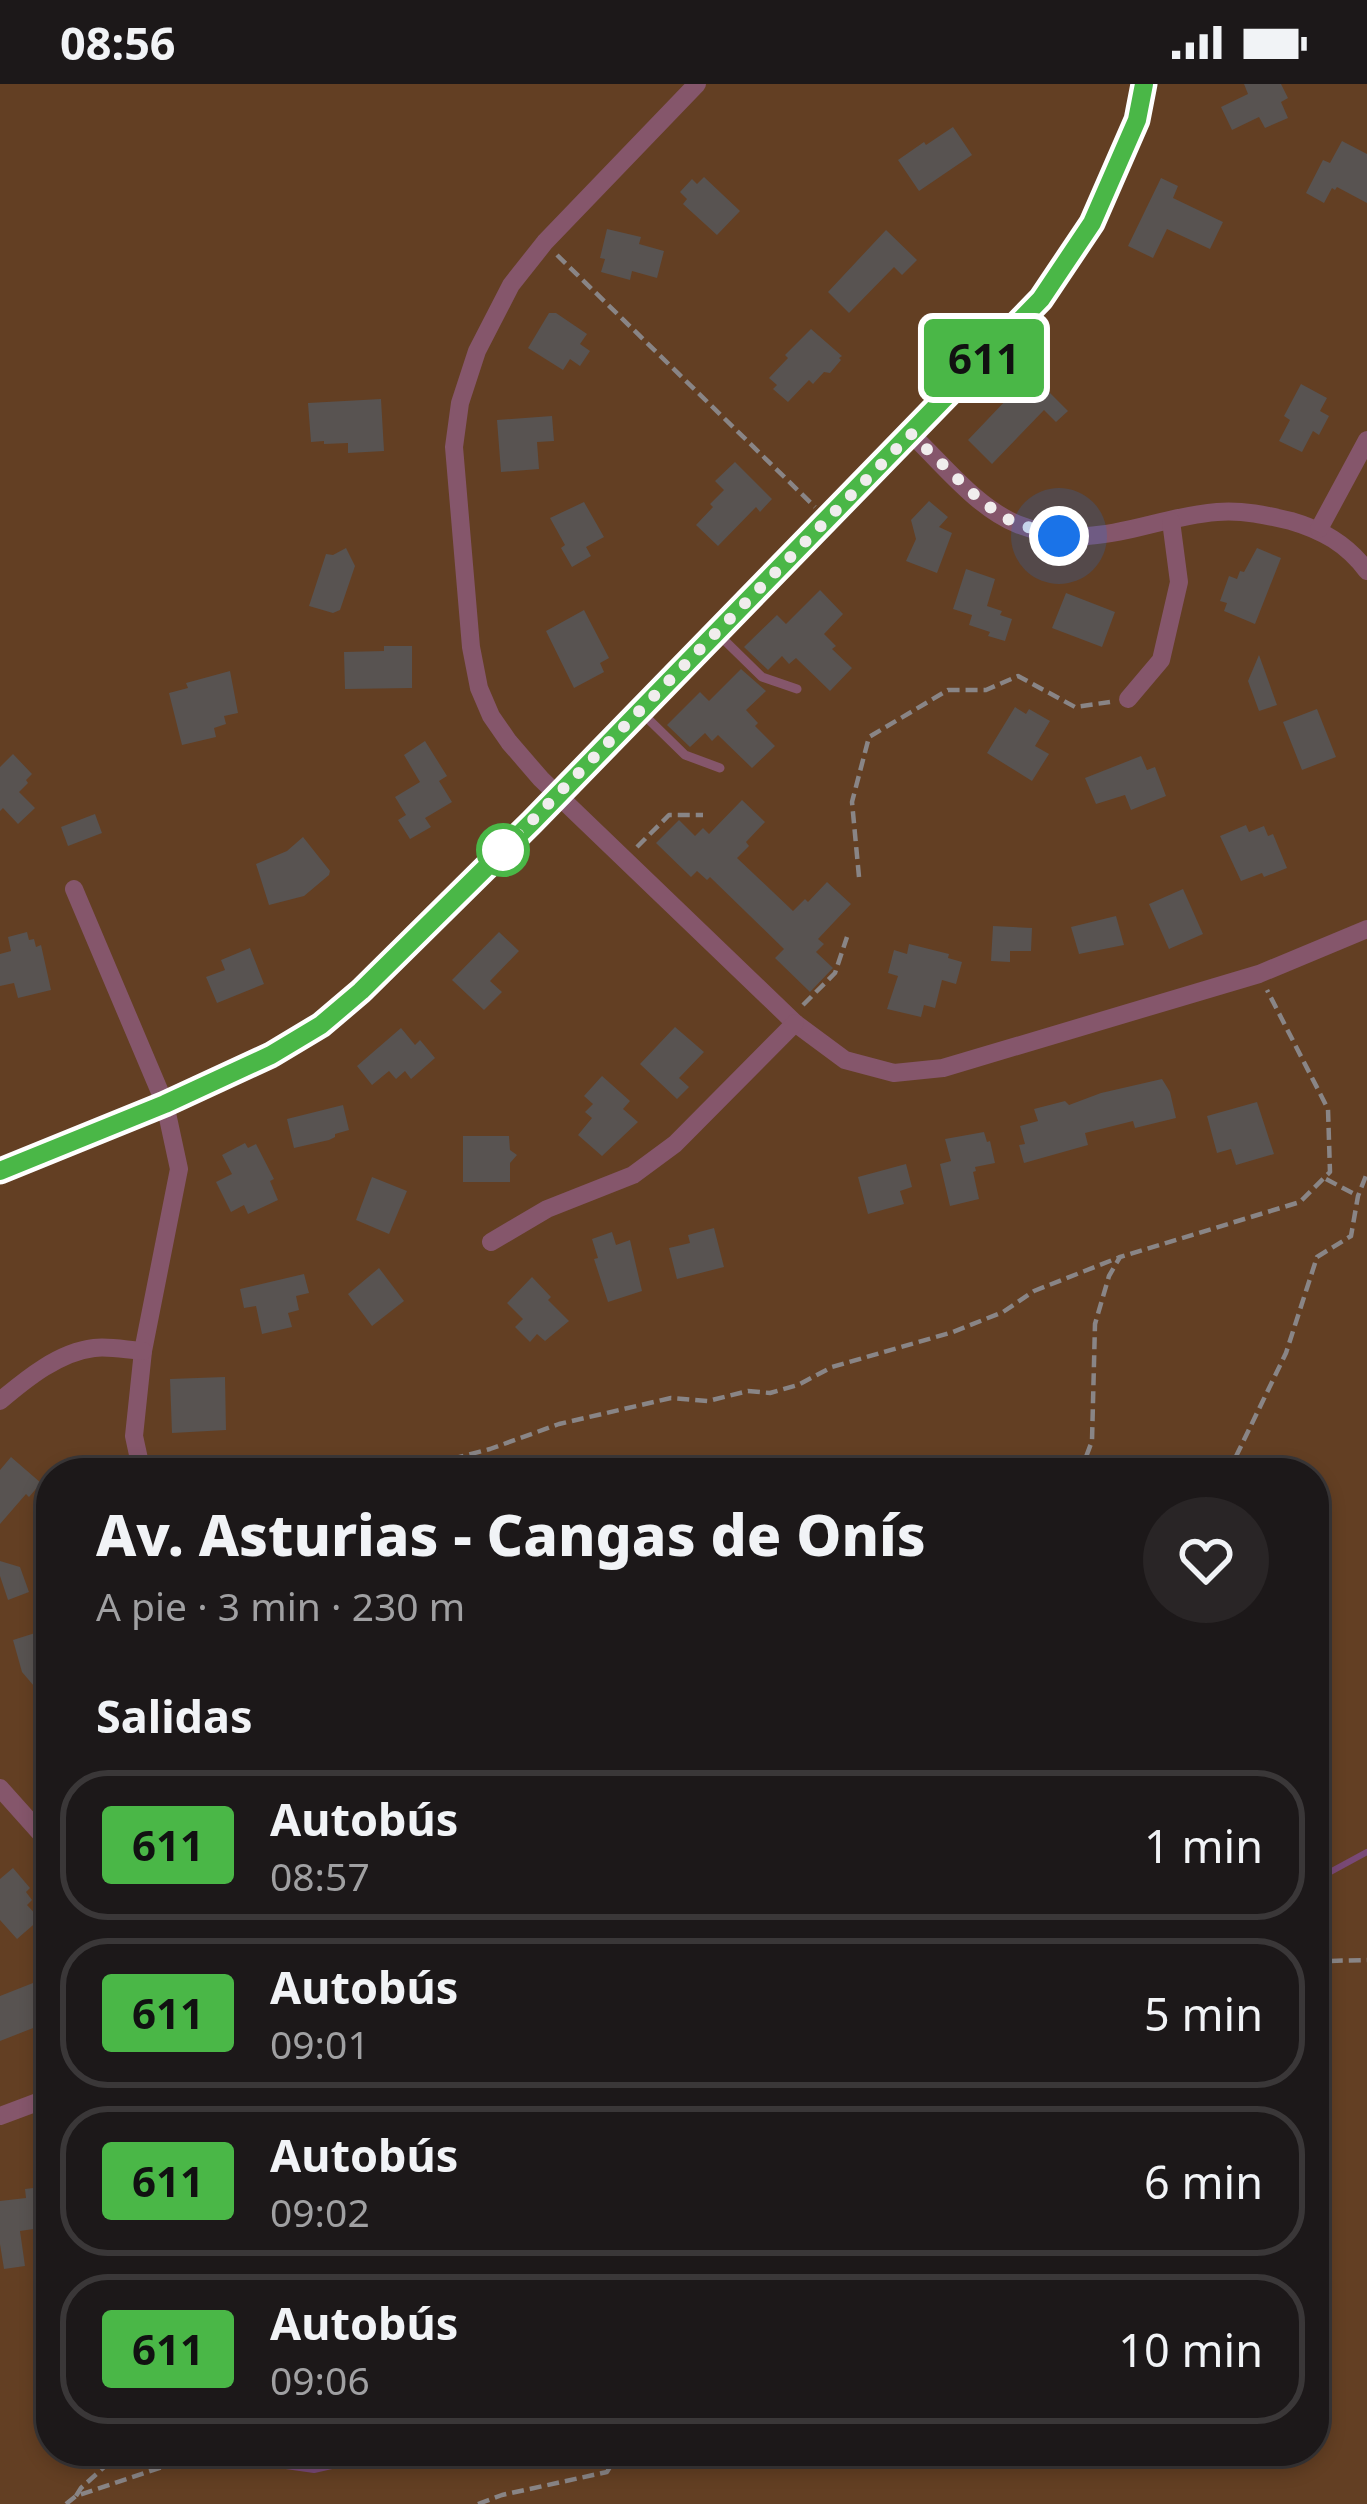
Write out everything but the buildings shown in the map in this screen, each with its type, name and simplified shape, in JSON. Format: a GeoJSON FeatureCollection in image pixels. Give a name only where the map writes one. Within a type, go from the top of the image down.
{"type":"FeatureCollection","features":[{"type":"Feature","properties":{"kind":"street"},"geometry":{"type":"LineString","coordinates":[[697,84],[544,242],[511,285],[477,351],[460,403],[454,447],[471,647],[479,688],[508,742],[793,1020],[845,1060],[894,1073],[943,1068],[1259,974],[1367,928]]}},
{"type":"Feature","properties":{"kind":"street"},"geometry":{"type":"LineString","coordinates":[[0,1171],[271,1055],[321,1025],[421,933],[1041,299],[1092,223],[1137,120],[1144,84]]}},
{"type":"Feature","properties":{"kind":"street"},"geometry":{"type":"LineString","coordinates":[[911,434],[982,502],[1014,523],[1059,536],[1106,536],[1215,512],[1256,512],[1319,529],[1367,571]]}},
{"type":"Feature","properties":{"kind":"street"},"geometry":{"type":"LineString","coordinates":[[1319,529],[1367,440]]}},
{"type":"Feature","properties":{"kind":"street"},"geometry":{"type":"LineString","coordinates":[[1128,699],[1161,660],[1179,581],[1171,521]]}},
{"type":"Feature","properties":{"kind":"street"},"geometry":{"type":"LineString","coordinates":[[74,889],[165,1104],[179,1169],[143,1351],[134,1436],[139,1458]]}},
{"type":"Feature","properties":{"kind":"street"},"geometry":{"type":"LineString","coordinates":[[491,1242],[547,1209],[633,1175],[675,1144],[793,1020]]}},
{"type":"Feature","properties":{"kind":"street"},"geometry":{"type":"LineString","coordinates":[[0,1401],[23,1381],[65,1357],[94,1348],[143,1351]]}},
{"type":"Feature","properties":{"kind":"street"},"geometry":{"type":"LineString","coordinates":[[0,1788],[36,1828]]}},
{"type":"Feature","properties":{"kind":"street"},"geometry":{"type":"LineString","coordinates":[[0,2116],[36,2103]]}},
{"type":"Feature","properties":{"kind":"lane"},"geometry":{"type":"LineString","coordinates":[[717,633],[762,677],[797,689]]}},
{"type":"Feature","properties":{"kind":"lane"},"geometry":{"type":"LineString","coordinates":[[640,711],[685,755],[720,768]]}},
{"type":"Feature","properties":{"kind":"path"},"geometry":{"type":"LineString","coordinates":[[544,242],[827,519]]}},
{"type":"Feature","properties":{"kind":"path"},"geometry":{"type":"LineString","coordinates":[[859,877],[852,802],[868,737],[948,690],[986,690],[1018,676],[1076,707],[1128,699]]}},
{"type":"Feature","properties":{"kind":"path"},"geometry":{"type":"LineString","coordinates":[[625,860],[669,815],[703,815]]}},
{"type":"Feature","properties":{"kind":"path"},"geometry":{"type":"LineString","coordinates":[[793,1020],[835,973],[847,937]]}},
{"type":"Feature","properties":{"kind":"path"},"geometry":{"type":"LineString","coordinates":[[456,1458],[559,1424],[670,1398],[708,1401],[748,1390],[770,1393],[798,1385],[832,1366],[952,1332],[1003,1312],[1034,1291],[1120,1257],[1300,1202],[1330,1172],[1328,1108],[1259,974]]}},
{"type":"Feature","properties":{"kind":"path"},"geometry":{"type":"LineString","coordinates":[[1235,1458],[1286,1353],[1317,1257],[1351,1236],[1367,1173]]}},
{"type":"Feature","properties":{"kind":"path"},"geometry":{"type":"LineString","coordinates":[[1324,1178],[1358,1196]]}},
{"type":"Feature","properties":{"kind":"path"},"geometry":{"type":"LineString","coordinates":[[1086,1458],[1092,1441],[1095,1324],[1109,1276],[1120,1257]]}},
{"type":"Feature","properties":{"kind":"path"},"geometry":{"type":"LineString","coordinates":[[1329,1961],[1367,1960]]}},
{"type":"Feature","properties":{"kind":"path"},"geometry":{"type":"LineString","coordinates":[[66,2504],[105,2466]]}},
{"type":"Feature","properties":{"kind":"path"},"geometry":{"type":"LineString","coordinates":[[76,2496],[165,2466]]}},
{"type":"Feature","properties":{"kind":"path"},"geometry":{"type":"LineString","coordinates":[[478,2504],[607,2472],[611,2466]]}},
{"type":"Feature","properties":{"kind":"shaded area"},"geometry":{"type":"Polygon","coordinates":[[[0,84],[1367,84],[1367,2504],[0,2504],[0,84]]]}},
{"type":"Feature","properties":{"kind":"waterway"},"geometry":{"type":"LineString","coordinates":[[1329,1873],[1367,1852]]}},
{"type":"Feature","properties":{"kind":"waterway"},"geometry":{"type":"LineString","coordinates":[[286,2466],[314,2470],[332,2466]]}},
{"type":"Feature","properties":{"kind":"bus line","name":"611"},"geometry":{"type":"LineString","coordinates":[[0,1171],[271,1055],[321,1025],[361,991],[1041,299],[1092,223],[1137,120],[1144,84]]}},
{"type":"Feature","properties":{"kind":"route"},"geometry":{"type":"LineString","coordinates":[[503,850],[911,434],[982,502],[1014,523],[1059,536]]}}]}
